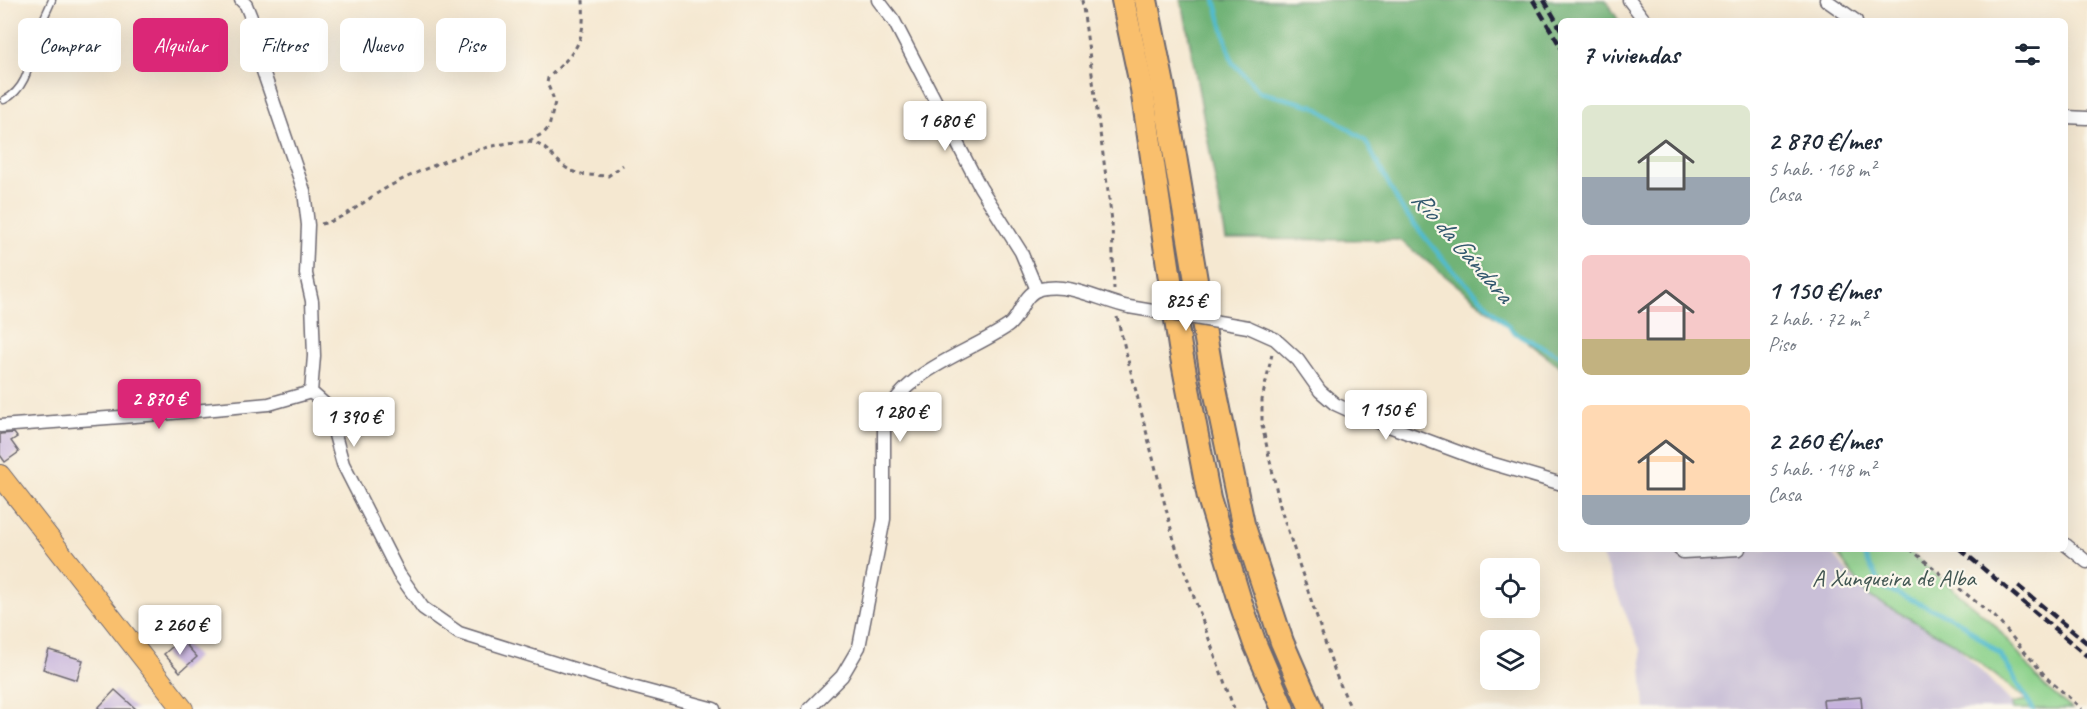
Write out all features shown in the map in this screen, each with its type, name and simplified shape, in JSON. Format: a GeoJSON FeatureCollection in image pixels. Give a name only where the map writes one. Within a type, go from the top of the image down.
{"type":"FeatureCollection","features":[{"type":"Feature","properties":{"kind":"highway"},"geometry":{"type":"LineString","coordinates":[[1123,0],[1142,89],[1180,347],[1209,498],[1255,644],[1283,709]]}},
{"type":"Feature","properties":{"kind":"highway"},"geometry":{"type":"LineString","coordinates":[[1146,0],[1163,85],[1212,375],[1242,524],[1282,642],[1311,709]]}},
{"type":"Feature","properties":{"kind":"main road"},"geometry":{"type":"LineString","coordinates":[[0,474],[183,709]]}},
{"type":"Feature","properties":{"kind":"main road"},"geometry":{"type":"LineString","coordinates":[[0,487],[75,588],[171,709]]}},
{"type":"Feature","properties":{"kind":"street"},"geometry":{"type":"LineString","coordinates":[[241,0],[246,5],[254,25],[263,71],[304,191],[308,225],[306,274],[312,301],[314,356],[311,392]]}},
{"type":"Feature","properties":{"kind":"street"},"geometry":{"type":"LineString","coordinates":[[878,0],[894,21],[980,187],[1021,252],[1037,290]]}},
{"type":"Feature","properties":{"kind":"street"},"geometry":{"type":"LineString","coordinates":[[1629,0],[1643,18]]}},
{"type":"Feature","properties":{"kind":"street"},"geometry":{"type":"LineString","coordinates":[[1826,0],[1852,18]]}},
{"type":"Feature","properties":{"kind":"street"},"geometry":{"type":"LineString","coordinates":[[2068,117],[2087,118]]}},
{"type":"Feature","properties":{"kind":"street"},"geometry":{"type":"LineString","coordinates":[[809,709],[842,676],[859,647],[884,519],[884,419],[891,405],[907,386],[933,367],[1011,325],[1026,300],[1037,290],[1068,287],[1129,308],[1248,327],[1275,339],[1298,360],[1320,390],[1335,404],[1480,460],[1558,483]]}},
{"type":"Feature","properties":{"kind":"street"},"geometry":{"type":"LineString","coordinates":[[0,426],[269,404],[311,392]]}},
{"type":"Feature","properties":{"kind":"street"},"geometry":{"type":"LineString","coordinates":[[311,392],[327,406],[343,464],[399,574],[423,608],[459,633],[625,685],[714,709]]}},
{"type":"Feature","properties":{"kind":"street"},"geometry":{"type":"LineString","coordinates":[[2068,547],[2087,562]]}},
{"type":"Feature","properties":{"kind":"lane"},"geometry":{"type":"LineString","coordinates":[[4,100],[16,93],[28,70],[37,36],[52,0]]}},
{"type":"Feature","properties":{"kind":"path"},"geometry":{"type":"LineString","coordinates":[[308,225],[324,224],[340,217],[391,185],[422,169],[488,148],[527,141],[544,133],[549,128],[555,102],[547,83],[548,78],[580,41],[584,31],[583,0]]}},
{"type":"Feature","properties":{"kind":"path"},"geometry":{"type":"LineString","coordinates":[[1082,0],[1112,220],[1114,304],[1175,544],[1234,709]]}},
{"type":"Feature","properties":{"kind":"path"},"geometry":{"type":"LineString","coordinates":[[527,141],[543,145],[569,170],[608,176],[623,165]]}},
{"type":"Feature","properties":{"kind":"path"},"geometry":{"type":"LineString","coordinates":[[1275,339],[1262,400],[1262,425],[1281,510],[1336,675],[1351,709]]}},
{"type":"Feature","properties":{"kind":"path"},"geometry":{"type":"LineString","coordinates":[[1914,552],[1995,617],[2048,679],[2082,709]]}},
{"type":"Feature","properties":{"kind":"shaded area"},"geometry":{"type":"Polygon","coordinates":[[[1600,552],[1831,552],[1867,595],[1955,644],[2012,703],[2013,709],[1645,709],[1641,651],[1600,552]]]}},
{"type":"Feature","properties":{"kind":"green space"},"geometry":{"type":"Polygon","coordinates":[[[1180,0],[1606,0],[1617,18],[1558,18],[1558,366],[1400,240],[1226,239],[1184,11],[1180,0]]]}},
{"type":"Feature","properties":{"kind":"green space","name":"A Xunqueira de Alba"},"geometry":{"type":"Polygon","coordinates":[[[1836,552],[1910,552],[1995,625],[2044,686],[2072,709],[2013,709],[2012,703],[2027,700],[1955,644],[1867,595],[1836,552]]]}},
{"type":"Feature","properties":{"kind":"building"},"geometry":{"type":"Polygon","coordinates":[[[14,433],[17,437],[11,441],[19,452],[5,462],[0,455],[0,434],[14,433]]]}},
{"type":"Feature","properties":{"kind":"building"},"geometry":{"type":"Polygon","coordinates":[[[181,639],[197,657],[180,672],[164,654],[181,639]]]}},
{"type":"Feature","properties":{"kind":"building"},"geometry":{"type":"Polygon","coordinates":[[[49,650],[83,660],[77,680],[43,669],[49,650]]]}},
{"type":"Feature","properties":{"kind":"building"},"geometry":{"type":"Polygon","coordinates":[[[115,690],[136,709],[97,709],[115,690]]]}},
{"type":"Feature","properties":{"kind":"building"},"geometry":{"type":"Polygon","coordinates":[[[1861,697],[1862,709],[1824,709],[1823,700],[1861,697]]]}},
{"type":"Feature","properties":{"kind":"waterway","name":"Río da Gándara"},"geometry":{"type":"LineString","coordinates":[[1215,0],[1232,62],[1260,92],[1314,106],[1365,140],[1402,209],[1446,263],[1514,332],[1558,355]]}},
{"type":"Feature","properties":{"kind":"waterway","name":"Río da Gándara"},"geometry":{"type":"LineString","coordinates":[[1862,552],[1882,587],[1959,621],[2000,654],[2033,709]]}},
{"type":"Feature","properties":{"kind":"railway"},"geometry":{"type":"LineString","coordinates":[[1533,0],[1558,42]]}},
{"type":"Feature","properties":{"kind":"railway"},"geometry":{"type":"LineString","coordinates":[[1544,0],[1558,24]]}},
{"type":"Feature","properties":{"kind":"railway"},"geometry":{"type":"LineString","coordinates":[[1964,552],[2087,656]]}},
{"type":"Feature","properties":{"kind":"railway"},"geometry":{"type":"LineString","coordinates":[[2018,586],[2087,643]]}}]}
